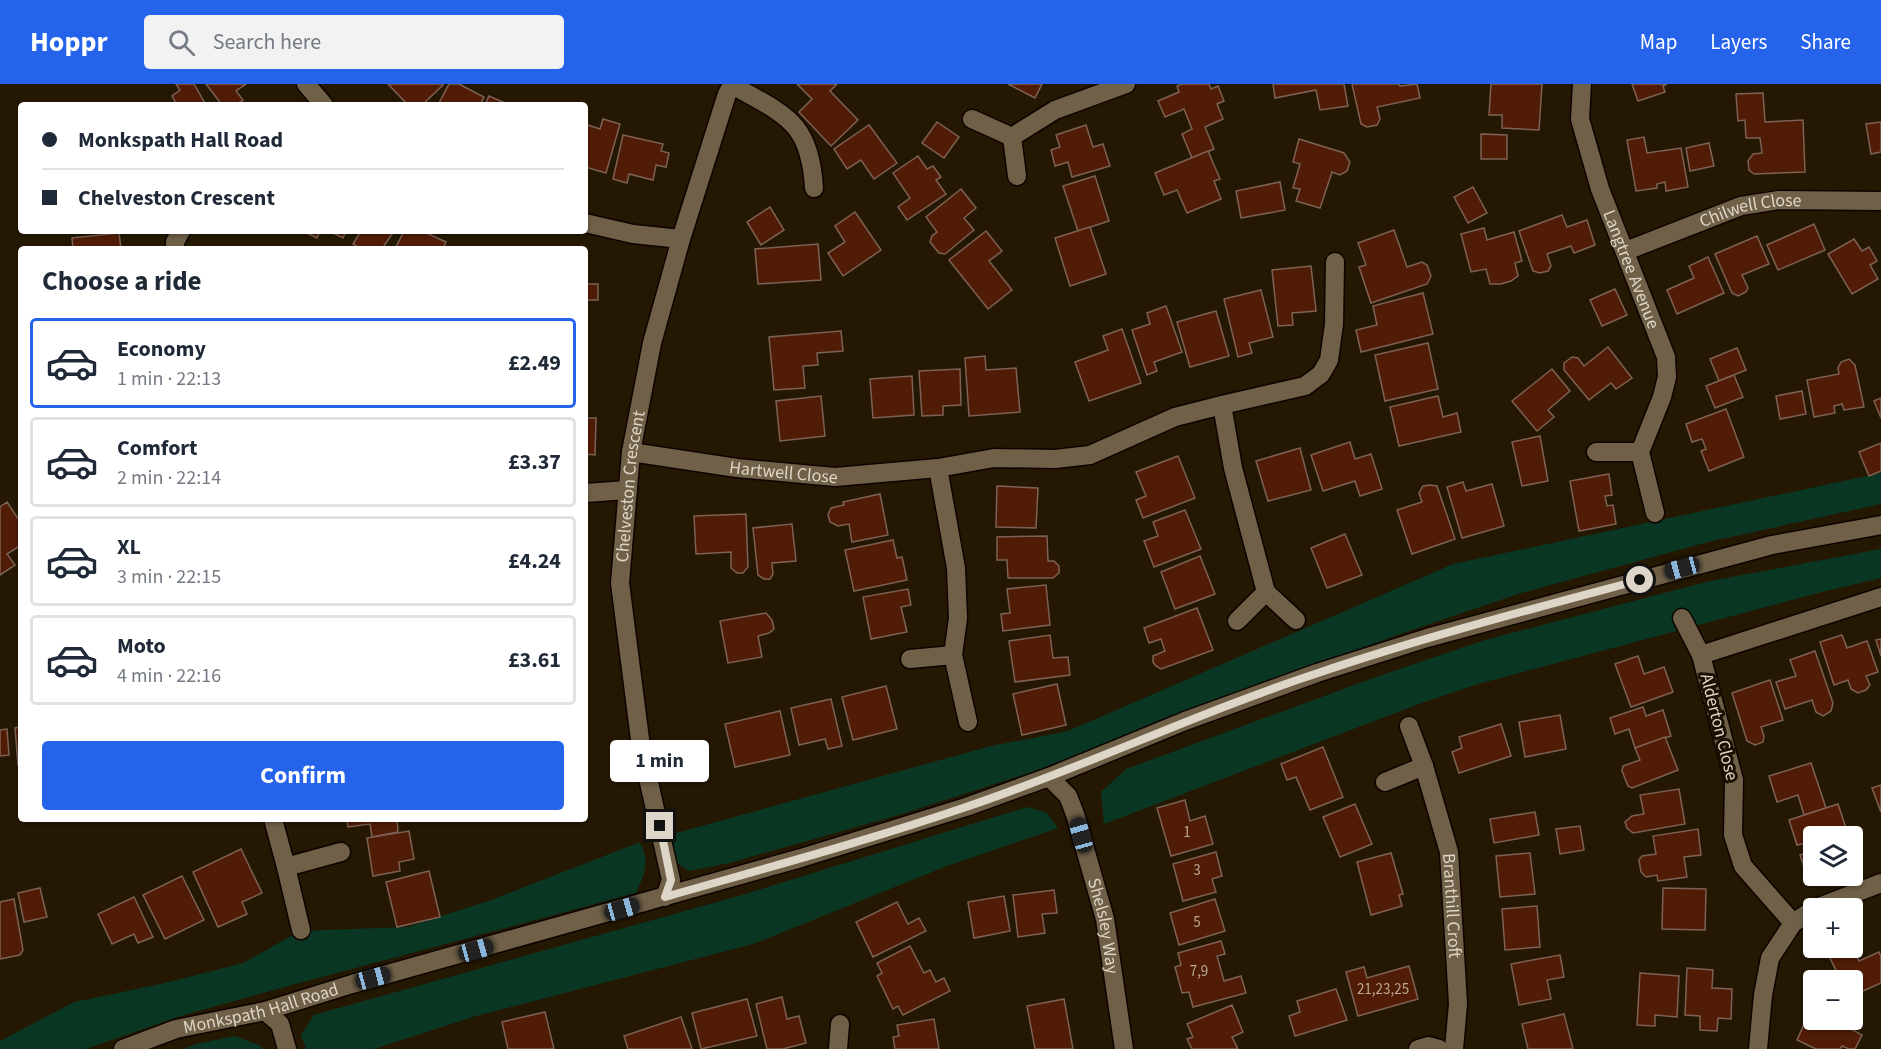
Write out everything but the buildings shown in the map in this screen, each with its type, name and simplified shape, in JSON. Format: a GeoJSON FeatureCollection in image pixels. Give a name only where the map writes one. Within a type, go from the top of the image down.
{"type":"FeatureCollection","features":[{"type":"Feature","properties":{"kind":"street"},"geometry":{"type":"LineString","coordinates":[[1012,137],[1055,110],[1126,84]]}},
{"type":"Feature","properties":{"kind":"street","name":"Langtree Avenue"},"geometry":{"type":"LineString","coordinates":[[1582,84],[1580,119],[1600,189],[1666,357],[1667,377],[1662,397],[1640,452]]}},
{"type":"Feature","properties":{"kind":"street"},"geometry":{"type":"LineString","coordinates":[[733,85],[774,109],[792,122],[801,133],[813,172],[814,188]]}},
{"type":"Feature","properties":{"kind":"street","name":"Chelveston Crescent"},"geometry":{"type":"LineString","coordinates":[[665,897],[671,880],[641,747],[620,583],[631,452],[652,343],[681,239],[727,94],[733,85]]}},
{"type":"Feature","properties":{"kind":"street"},"geometry":{"type":"LineString","coordinates":[[972,119],[1012,137]]}},
{"type":"Feature","properties":{"kind":"street"},"geometry":{"type":"LineString","coordinates":[[1012,137],[1017,176]]}},
{"type":"Feature","properties":{"kind":"street","name":"Chilwell Close"},"geometry":{"type":"LineString","coordinates":[[1626,251],[1740,206],[1779,200],[1881,201]]}},
{"type":"Feature","properties":{"kind":"street"},"geometry":{"type":"LineString","coordinates":[[588,224],[633,234],[681,239]]}},
{"type":"Feature","properties":{"kind":"street","name":"Hartwell Close"},"geometry":{"type":"LineString","coordinates":[[631,452],[737,468],[835,477],[938,468],[994,458],[1055,459],[1090,455],[1175,417],[1305,386],[1322,374],[1329,360],[1334,324],[1335,262]]}},
{"type":"Feature","properties":{"kind":"street"},"geometry":{"type":"LineString","coordinates":[[1222,405],[1233,468],[1266,592],[1296,620]]}},
{"type":"Feature","properties":{"kind":"street"},"geometry":{"type":"LineString","coordinates":[[1596,452],[1640,452],[1654,513]]}},
{"type":"Feature","properties":{"kind":"street"},"geometry":{"type":"LineString","coordinates":[[938,468],[956,568],[958,618],[953,655],[968,722]]}},
{"type":"Feature","properties":{"kind":"street"},"geometry":{"type":"LineString","coordinates":[[588,494],[628,490]]}},
{"type":"Feature","properties":{"kind":"street","name":"Monkspath Hall Road"},"geometry":{"type":"LineString","coordinates":[[123,1049],[176,1029],[265,1011],[352,984],[884,833],[1049,777],[1207,713],[1317,673],[1427,638],[1773,545],[1881,525]]}},
{"type":"Feature","properties":{"kind":"street"},"geometry":{"type":"LineString","coordinates":[[1237,621],[1266,592]]}},
{"type":"Feature","properties":{"kind":"street","name":"Alderton Close"},"geometry":{"type":"LineString","coordinates":[[1701,655],[1881,597]]}},
{"type":"Feature","properties":{"kind":"street","name":"Alderton Close"},"geometry":{"type":"LineString","coordinates":[[1682,618],[1701,655],[1734,780],[1733,835],[1743,866],[1793,923]]}},
{"type":"Feature","properties":{"kind":"street"},"geometry":{"type":"LineString","coordinates":[[910,659],[953,655]]}},
{"type":"Feature","properties":{"kind":"street","name":"Branthill Croft"},"geometry":{"type":"LineString","coordinates":[[1408,726],[1424,766],[1449,852],[1458,1004],[1454,1049]]}},
{"type":"Feature","properties":{"kind":"street"},"geometry":{"type":"LineString","coordinates":[[1385,782],[1424,766]]}},
{"type":"Feature","properties":{"kind":"street","name":"Shelsley Way"},"geometry":{"type":"LineString","coordinates":[[1049,777],[1068,796],[1105,919],[1125,1049]]}},
{"type":"Feature","properties":{"kind":"street"},"geometry":{"type":"LineString","coordinates":[[274,822],[301,930]]}},
{"type":"Feature","properties":{"kind":"street"},"geometry":{"type":"LineString","coordinates":[[286,867],[341,852]]}},
{"type":"Feature","properties":{"kind":"street"},"geometry":{"type":"LineString","coordinates":[[1842,898],[1881,883]]}},
{"type":"Feature","properties":{"kind":"street"},"geometry":{"type":"LineString","coordinates":[[1758,1049],[1763,994],[1770,958],[1793,923],[1803,916]]}},
{"type":"Feature","properties":{"kind":"street"},"geometry":{"type":"LineString","coordinates":[[265,1011],[280,1024],[287,1049]]}},
{"type":"Feature","properties":{"kind":"street"},"geometry":{"type":"LineString","coordinates":[[838,1049],[840,1024]]}},
{"type":"Feature","properties":{"kind":"street"},"geometry":{"type":"LineString","coordinates":[[1418,1049],[1428,1046],[1439,1049]]}},
{"type":"Feature","properties":{"kind":"green space"},"geometry":{"type":"Polygon","coordinates":[[[1881,473],[1881,504],[1708,542],[1521,593],[1397,635],[1032,772],[902,814],[729,863],[689,871],[677,863],[669,835],[991,746],[1068,731],[1453,564],[1881,473]]]}},
{"type":"Feature","properties":{"kind":"green space"},"geometry":{"type":"Polygon","coordinates":[[[1881,549],[1881,578],[1478,684],[1419,704],[1104,824],[1101,792],[1126,769],[1376,677],[1485,640],[1710,581],[1881,549]]]}},
{"type":"Feature","properties":{"kind":"green space"},"geometry":{"type":"Polygon","coordinates":[[[1027,807],[1046,812],[1058,828],[947,866],[753,944],[476,1016],[374,1049],[306,1049],[301,1035],[314,1015],[742,895],[1027,807]]]}},
{"type":"Feature","properties":{"kind":"green space"},"geometry":{"type":"Polygon","coordinates":[[[640,842],[646,862],[636,893],[177,1017],[86,1049],[0,1049],[0,1041],[74,1002],[161,984],[243,963],[300,931],[408,927],[491,900],[640,842]]]}},
{"type":"Feature","properties":{"kind":"green space"},"geometry":{"type":"Polygon","coordinates":[[[235,1036],[261,1046],[262,1049],[183,1049],[196,1044],[235,1036]]]}},
{"type":"Feature","properties":{"kind":"route"},"geometry":{"type":"LineString","coordinates":[[660,826],[671,880],[665,897],[966,807],[1049,777],[1185,721],[1317,673],[1427,638],[1640,580]]}}]}
